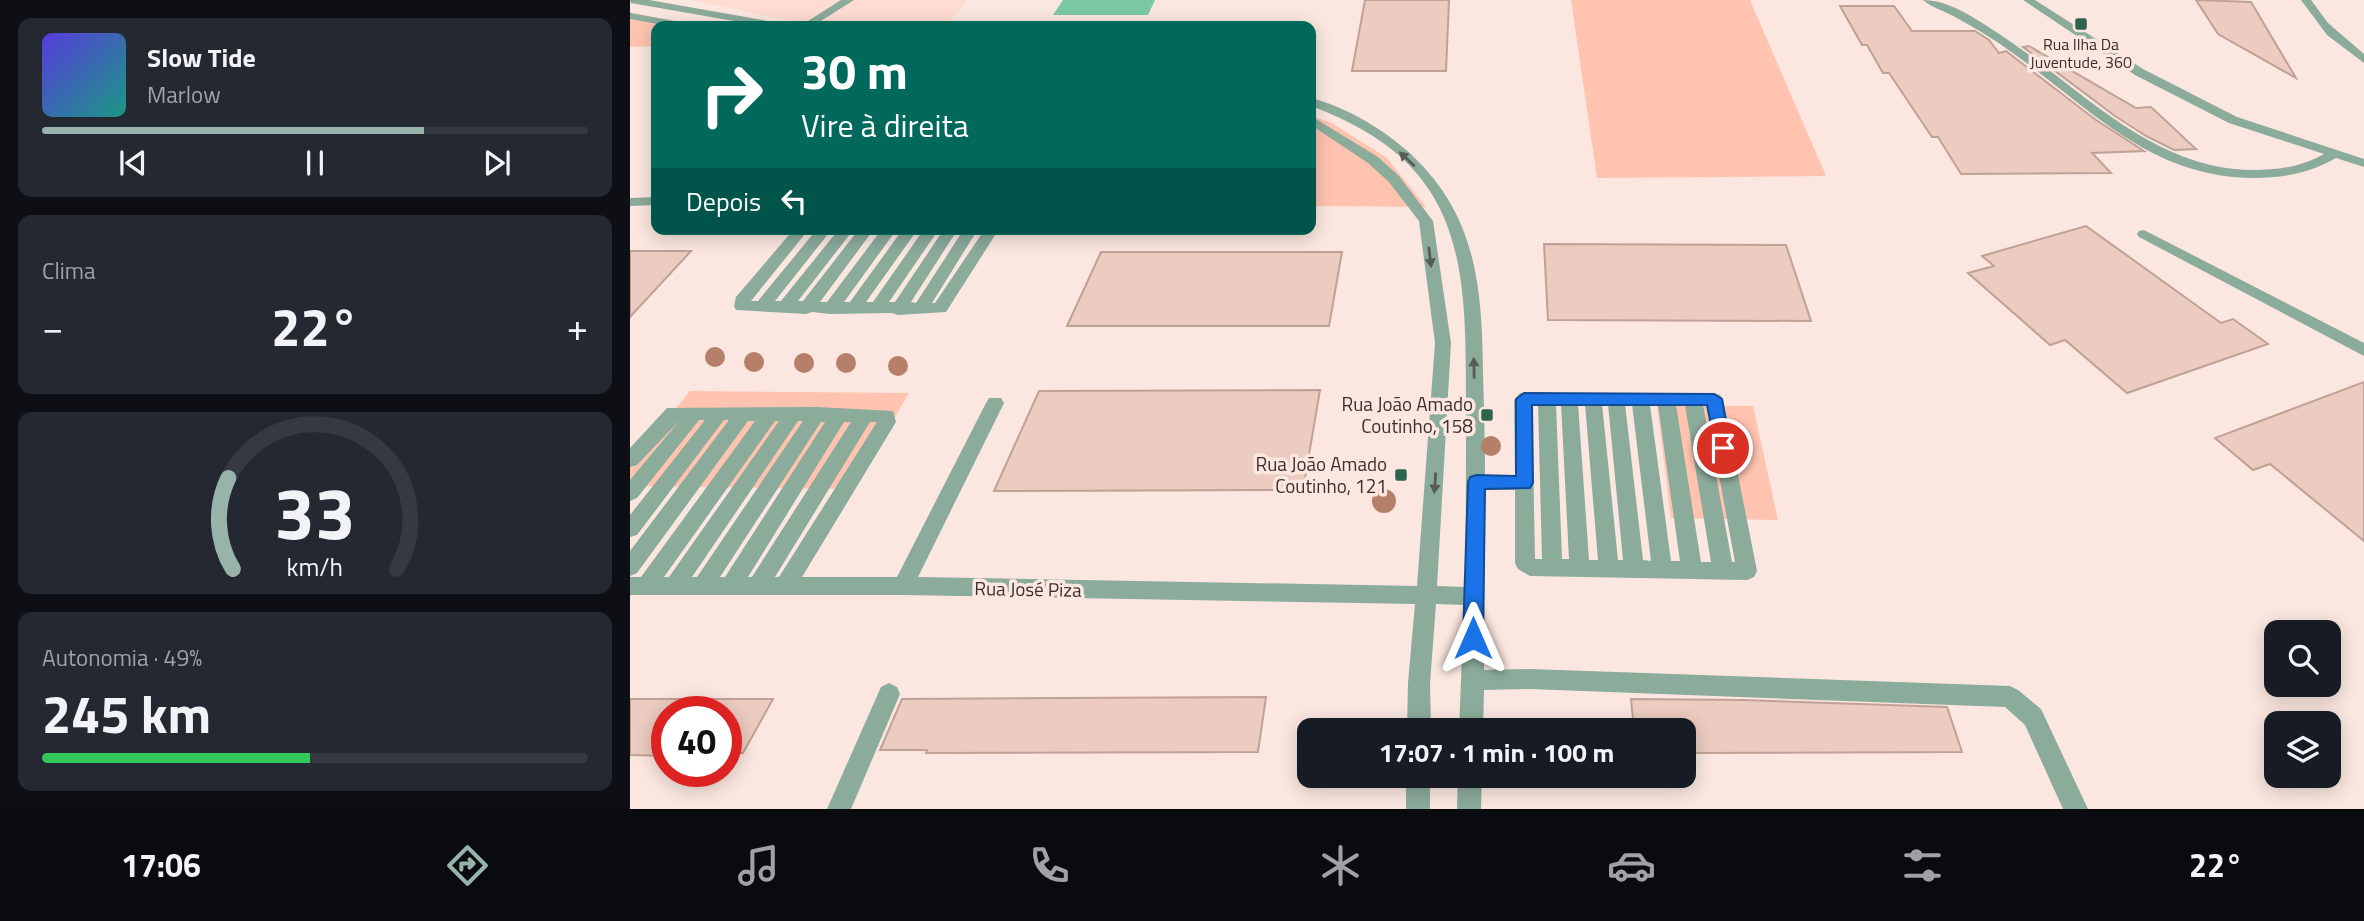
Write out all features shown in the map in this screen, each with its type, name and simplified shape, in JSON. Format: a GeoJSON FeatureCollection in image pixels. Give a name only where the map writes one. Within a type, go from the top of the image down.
{"type":"FeatureCollection","features":[{"type":"Feature","properties":{"kind":"street"},"geometry":{"type":"LineString","coordinates":[[631,0],[751,21]]}},
{"type":"Feature","properties":{"kind":"street"},"geometry":{"type":"LineString","coordinates":[[814,21],[849,0]]}},
{"type":"Feature","properties":{"kind":"street"},"geometry":{"type":"LineString","coordinates":[[1928,0],[1977,22],[2130,135],[2159,153],[2188,165],[2217,172],[2276,175],[2316,165],[2333,154]]}},
{"type":"Feature","properties":{"kind":"street"},"geometry":{"type":"LineString","coordinates":[[2028,0],[2139,72],[2233,121],[2364,163]]}},
{"type":"Feature","properties":{"kind":"street"},"geometry":{"type":"LineString","coordinates":[[2306,0],[2321,22],[2364,60]]}},
{"type":"Feature","properties":{"kind":"street"},"geometry":{"type":"LineString","coordinates":[[630,16],[658,21]]}},
{"type":"Feature","properties":{"kind":"street"},"geometry":{"type":"LineString","coordinates":[[1316,104],[1364,124],[1437,191],[1453,218],[1463,248],[1474,323],[1476,482],[1471,718]]}},
{"type":"Feature","properties":{"kind":"street"},"geometry":{"type":"LineString","coordinates":[[1316,123],[1373,160],[1394,179],[1426,221],[1443,344],[1436,480],[1425,596],[1420,718]]}},
{"type":"Feature","properties":{"kind":"street"},"geometry":{"type":"LineString","coordinates":[[630,202],[651,201]]}},
{"type":"Feature","properties":{"kind":"street"},"geometry":{"type":"LineString","coordinates":[[2144,234],[2364,350]]}},
{"type":"Feature","properties":{"kind":"street"},"geometry":{"type":"LineString","coordinates":[[797,235],[743,300],[742,306],[936,309],[944,306],[988,235]]}},
{"type":"Feature","properties":{"kind":"street"},"geometry":{"type":"LineString","coordinates":[[761,308],[820,235]]}},
{"type":"Feature","properties":{"kind":"street"},"geometry":{"type":"LineString","coordinates":[[784,308],[842,235]]}},
{"type":"Feature","properties":{"kind":"street"},"geometry":{"type":"LineString","coordinates":[[806,309],[862,235]]}},
{"type":"Feature","properties":{"kind":"street"},"geometry":{"type":"LineString","coordinates":[[830,309],[886,235]]}},
{"type":"Feature","properties":{"kind":"street"},"geometry":{"type":"LineString","coordinates":[[853,309],[907,235]]}},
{"type":"Feature","properties":{"kind":"street"},"geometry":{"type":"LineString","coordinates":[[876,309],[928,235]]}},
{"type":"Feature","properties":{"kind":"street"},"geometry":{"type":"LineString","coordinates":[[898,310],[947,235]]}},
{"type":"Feature","properties":{"kind":"street"},"geometry":{"type":"LineString","coordinates":[[919,310],[967,235]]}},
{"type":"Feature","properties":{"kind":"street"},"geometry":{"type":"LineString","coordinates":[[1526,397],[1569,398],[1714,399],[1746,571],[1533,569],[1525,563],[1523,400],[1526,397]]}},
{"type":"Feature","properties":{"kind":"street"},"geometry":{"type":"LineString","coordinates":[[1547,397],[1552,569]]}},
{"type":"Feature","properties":{"kind":"street"},"geometry":{"type":"LineString","coordinates":[[1569,398],[1580,569]]}},
{"type":"Feature","properties":{"kind":"street"},"geometry":{"type":"LineString","coordinates":[[1593,398],[1609,570]]}},
{"type":"Feature","properties":{"kind":"street"},"geometry":{"type":"LineString","coordinates":[[1616,398],[1634,570]]}},
{"type":"Feature","properties":{"kind":"street"},"geometry":{"type":"LineString","coordinates":[[1640,398],[1662,570]]}},
{"type":"Feature","properties":{"kind":"street"},"geometry":{"type":"LineString","coordinates":[[1666,399],[1692,571]]}},
{"type":"Feature","properties":{"kind":"street"},"geometry":{"type":"LineString","coordinates":[[903,586],[995,403]]}},
{"type":"Feature","properties":{"kind":"street"},"geometry":{"type":"LineString","coordinates":[[630,493],[695,413]]}},
{"type":"Feature","properties":{"kind":"street"},"geometry":{"type":"LineString","coordinates":[[630,529],[720,413]]}},
{"type":"Feature","properties":{"kind":"street"},"geometry":{"type":"LineString","coordinates":[[630,567],[744,414]]}},
{"type":"Feature","properties":{"kind":"street"},"geometry":{"type":"LineString","coordinates":[[638,586],[769,414]]}},
{"type":"Feature","properties":{"kind":"street"},"geometry":{"type":"LineString","coordinates":[[674,586],[794,414]]}},
{"type":"Feature","properties":{"kind":"street"},"geometry":{"type":"LineString","coordinates":[[704,586],[817,414]]}},
{"type":"Feature","properties":{"kind":"street"},"geometry":{"type":"LineString","coordinates":[[630,460],[670,415],[884,415],[888,419],[887,422],[785,586]]}},
{"type":"Feature","properties":{"kind":"street"},"geometry":{"type":"LineString","coordinates":[[731,586],[839,415]]}},
{"type":"Feature","properties":{"kind":"street"},"geometry":{"type":"LineString","coordinates":[[758,586],[864,415]]}},
{"type":"Feature","properties":{"kind":"street"},"geometry":{"type":"LineString","coordinates":[[1476,482],[1524,483]]}},
{"type":"Feature","properties":{"kind":"street","name":"Rua José Piza"},"geometry":{"type":"LineString","coordinates":[[638,586],[903,586],[1474,596]]}},
{"type":"Feature","properties":{"kind":"street"},"geometry":{"type":"LineString","coordinates":[[1473,680],[1530,679],[2010,697],[2033,717],[2076,809]]}},
{"type":"Feature","properties":{"kind":"street"},"geometry":{"type":"LineString","coordinates":[[839,809],[889,694]]}},
{"type":"Feature","properties":{"kind":"street"},"geometry":{"type":"LineString","coordinates":[[1418,788],[1418,809]]}},
{"type":"Feature","properties":{"kind":"street"},"geometry":{"type":"LineString","coordinates":[[1469,809],[1470,788]]}},
{"type":"Feature","properties":{"kind":"shaded area"},"geometry":{"type":"Polygon","coordinates":[[[693,0],[967,0],[950,21],[781,19],[693,0]]]}},
{"type":"Feature","properties":{"kind":"shaded area"},"geometry":{"type":"Polygon","coordinates":[[[1063,0],[1155,0],[1148,15],[1053,15],[1063,0]]]}},
{"type":"Feature","properties":{"kind":"shaded area"},"geometry":{"type":"Polygon","coordinates":[[[1571,0],[1750,0],[1826,176],[1597,178],[1571,0]]]}},
{"type":"Feature","properties":{"kind":"shaded area"},"geometry":{"type":"Polygon","coordinates":[[[630,12],[671,21],[651,21],[651,46],[630,47],[630,12]]]}},
{"type":"Feature","properties":{"kind":"shaded area"},"geometry":{"type":"Polygon","coordinates":[[[1316,118],[1332,123],[1387,158],[1426,207],[1316,206],[1316,118]]]}},
{"type":"Feature","properties":{"kind":"shaded area"},"geometry":{"type":"Polygon","coordinates":[[[690,391],[909,393],[853,489],[630,486],[630,465],[690,391]]]}},
{"type":"Feature","properties":{"kind":"shaded area"},"geometry":{"type":"Polygon","coordinates":[[[1657,405],[1753,406],[1778,520],[1671,518],[1657,405]]]}},
{"type":"Feature","properties":{"kind":"building"},"geometry":{"type":"Polygon","coordinates":[[[1365,0],[1449,0],[1446,71],[1352,71],[1365,0]]]}},
{"type":"Feature","properties":{"kind":"building"},"geometry":{"type":"Polygon","coordinates":[[[2196,0],[2251,2],[2296,78],[2218,34],[2196,0]]]}},
{"type":"Feature","properties":{"kind":"building"},"geometry":{"type":"Polygon","coordinates":[[[1840,6],[1894,6],[1912,31],[1975,31],[1989,40],[1999,53],[2006,51],[2096,120],[2144,151],[2092,153],[2111,173],[1961,174],[1938,137],[1932,137],[1889,73],[1883,73],[1867,45],[1862,45],[1840,6]]]}},
{"type":"Feature","properties":{"kind":"building"},"geometry":{"type":"Polygon","coordinates":[[[2029,46],[2136,108],[2151,107],[2196,149],[2174,150],[2146,136],[2023,47],[2029,46]]]}},
{"type":"Feature","properties":{"kind":"building"},"geometry":{"type":"Polygon","coordinates":[[[2086,226],[2221,323],[2233,319],[2268,344],[2127,393],[2065,340],[2050,345],[1968,273],[1994,266],[1982,256],[2086,226]]]}},
{"type":"Feature","properties":{"kind":"building"},"geometry":{"type":"Polygon","coordinates":[[[1544,244],[1786,245],[1811,321],[1548,320],[1544,244]]]}},
{"type":"Feature","properties":{"kind":"building"},"geometry":{"type":"Polygon","coordinates":[[[630,251],[691,251],[630,317],[630,251]]]}},
{"type":"Feature","properties":{"kind":"building"},"geometry":{"type":"Polygon","coordinates":[[[1101,252],[1342,252],[1329,326],[1067,326],[1101,252]]]}},
{"type":"Feature","properties":{"kind":"building"},"geometry":{"type":"Polygon","coordinates":[[[2364,382],[2364,541],[2270,464],[2253,470],[2215,438],[2364,382]]]}},
{"type":"Feature","properties":{"kind":"building"},"geometry":{"type":"Polygon","coordinates":[[[1320,390],[1303,490],[994,491],[1039,391],[1320,390]]]}},
{"type":"Feature","properties":{"kind":"building"},"geometry":{"type":"Polygon","coordinates":[[[1266,697],[1258,752],[926,753],[927,750],[880,750],[902,699],[1266,697]]]}},
{"type":"Feature","properties":{"kind":"building"},"geometry":{"type":"Polygon","coordinates":[[[630,699],[651,699],[651,756],[630,755],[630,699]]]}},
{"type":"Feature","properties":{"kind":"building"},"geometry":{"type":"Polygon","coordinates":[[[742,699],[773,699],[743,753],[742,699]]]}},
{"type":"Feature","properties":{"kind":"building"},"geometry":{"type":"Polygon","coordinates":[[[1631,699],[1947,707],[1962,752],[1696,753],[1696,718],[1633,718],[1631,699]]]}},
{"type":"Feature","properties":{"kind":"place","name":"Rua Ilha Da Juventude, 360"},"geometry":{"type":"Point","coordinates":[2081,24]}},
{"type":"Feature","properties":{"kind":"place","name":"Rua João Amado Coutinho, 158"},"geometry":{"type":"Point","coordinates":[1487,415]}},
{"type":"Feature","properties":{"kind":"place","name":"Rua João Amado Coutinho, 121"},"geometry":{"type":"Point","coordinates":[1401,475]}},
{"type":"Feature","properties":{"kind":"route"},"geometry":{"type":"LineString","coordinates":[[1473,638],[1476,482],[1524,483],[1523,400],[1526,397],[1714,399],[1723,448]]}}]}
